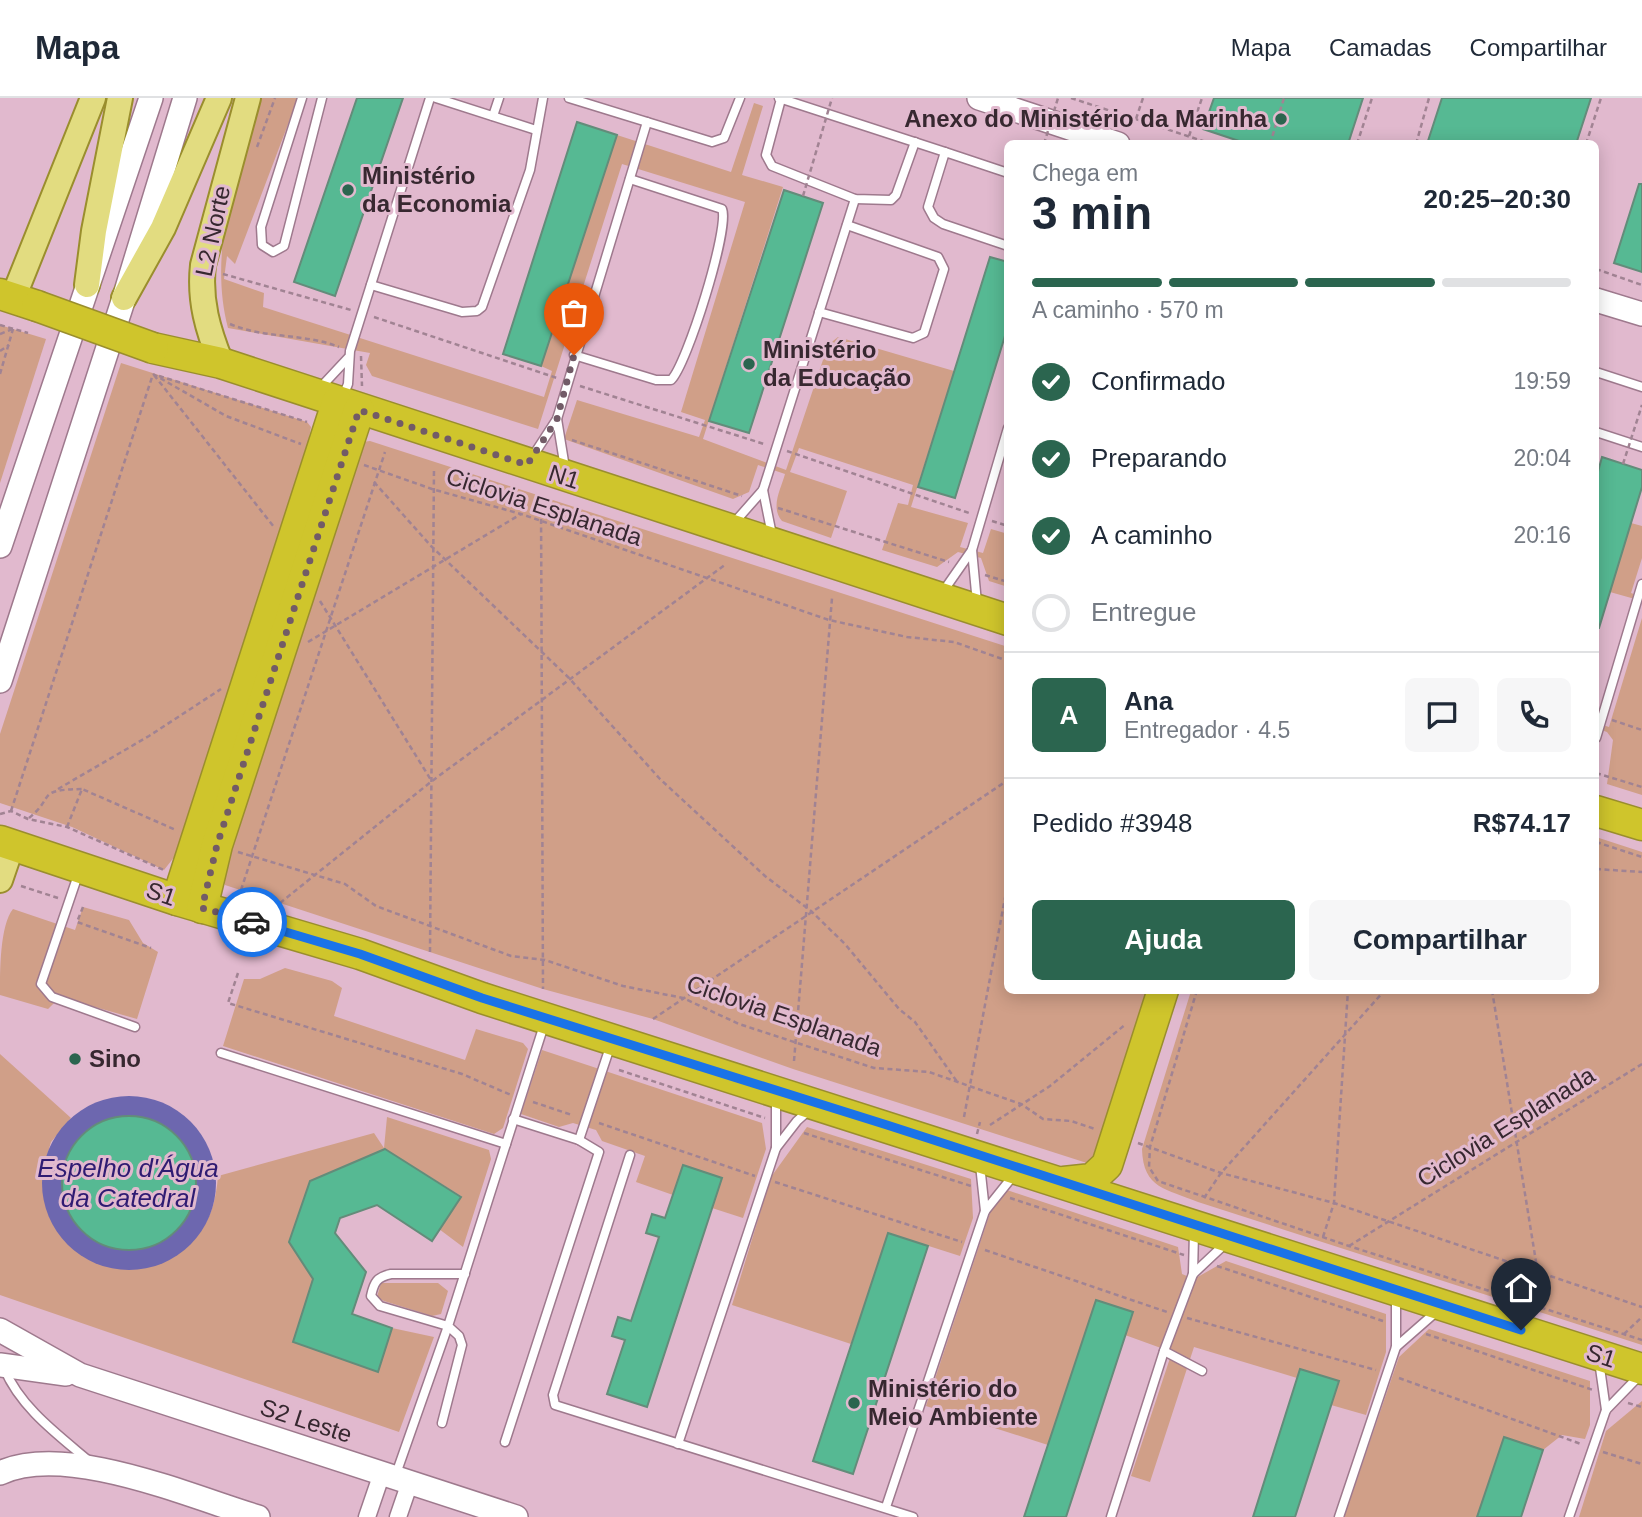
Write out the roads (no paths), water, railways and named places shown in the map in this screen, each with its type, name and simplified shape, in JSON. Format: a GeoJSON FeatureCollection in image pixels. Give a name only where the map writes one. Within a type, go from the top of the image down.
{"type":"FeatureCollection","features":[{"type":"Feature","properties":{"kind":"highway","name":"N1"},"geometry":{"type":"LineString","coordinates":[[19,308],[151,365],[221,363],[338,404],[1004,619]]}},
{"type":"Feature","properties":{"kind":"highway"},"geometry":{"type":"LineString","coordinates":[[189,904],[217,845],[338,404]]}},
{"type":"Feature","properties":{"kind":"highway"},"geometry":{"type":"LineString","coordinates":[[1599,812],[1642,825]]}},
{"type":"Feature","properties":{"kind":"highway","name":"S1"},"geometry":{"type":"LineString","coordinates":[[4,829],[81,866],[189,904],[360,954],[545,1003],[613,1037],[1140,1207],[1199,1211],[1233,1237],[1642,1371]]}},
{"type":"Feature","properties":{"kind":"highway"},"geometry":{"type":"LineString","coordinates":[[1064,1182],[1092,1178],[1133,1141],[1162,994]]}},
{"type":"Feature","properties":{"kind":"highway"},"geometry":{"type":"LineString","coordinates":[[1140,1207],[1126,1188],[1126,1167],[1180,994]]}},
{"type":"Feature","properties":{"kind":"main road"},"geometry":{"type":"LineString","coordinates":[[19,308],[93,98]]}},
{"type":"Feature","properties":{"kind":"main road"},"geometry":{"type":"LineString","coordinates":[[87,285],[94,231],[120,98]]}},
{"type":"Feature","properties":{"kind":"main road"},"geometry":{"type":"LineString","coordinates":[[0,546],[151,98]]}},
{"type":"Feature","properties":{"kind":"main road"},"geometry":{"type":"LineString","coordinates":[[0,681],[124,299],[185,98]]}},
{"type":"Feature","properties":{"kind":"main road"},"geometry":{"type":"LineString","coordinates":[[124,299],[163,229],[219,98]]}},
{"type":"Feature","properties":{"kind":"main road","name":"L2 Norte"},"geometry":{"type":"LineString","coordinates":[[221,363],[205,316],[201,294],[202,270],[219,197],[248,98]]}},
{"type":"Feature","properties":{"kind":"main road"},"geometry":{"type":"LineString","coordinates":[[979,98],[1106,140]]}},
{"type":"Feature","properties":{"kind":"main road"},"geometry":{"type":"LineString","coordinates":[[1599,301],[1642,314]]}},
{"type":"Feature","properties":{"kind":"main road"},"geometry":{"type":"LineString","coordinates":[[4,829],[11,883]]}},
{"type":"Feature","properties":{"kind":"main road","name":"S2 Leste"},"geometry":{"type":"LineString","coordinates":[[1,1334],[80,1375],[516,1517]]}},
{"type":"Feature","properties":{"kind":"main road","name":"S2 Leste"},"geometry":{"type":"LineString","coordinates":[[2,1365],[80,1375]]}},
{"type":"Feature","properties":{"kind":"main road"},"geometry":{"type":"LineString","coordinates":[[0,1473],[48,1462],[97,1468],[258,1517]]}},
{"type":"Feature","properties":{"kind":"street"},"geometry":{"type":"LineString","coordinates":[[367,1517],[396,1477]]}},
{"type":"Feature","properties":{"kind":"street"},"geometry":{"type":"LineString","coordinates":[[396,1477],[398,1517]]}},
{"type":"Feature","properties":{"kind":"lane"},"geometry":{"type":"LineString","coordinates":[[302,98],[261,227],[262,245],[273,252],[284,246],[322,98]]}},
{"type":"Feature","properties":{"kind":"lane"},"geometry":{"type":"LineString","coordinates":[[338,404],[349,355],[430,98]]}},
{"type":"Feature","properties":{"kind":"lane"},"geometry":{"type":"LineString","coordinates":[[436,98],[536,130]]}},
{"type":"Feature","properties":{"kind":"lane"},"geometry":{"type":"LineString","coordinates":[[494,116],[499,98]]}},
{"type":"Feature","properties":{"kind":"lane"},"geometry":{"type":"LineString","coordinates":[[371,285],[462,312],[477,311],[482,307],[530,170],[543,98]]}},
{"type":"Feature","properties":{"kind":"lane"},"geometry":{"type":"LineString","coordinates":[[569,98],[704,141],[720,142],[740,98]]}},
{"type":"Feature","properties":{"kind":"lane"},"geometry":{"type":"LineString","coordinates":[[915,142],[896,195],[891,200],[855,199],[772,166],[766,155],[780,98],[915,142],[1004,172]]}},
{"type":"Feature","properties":{"kind":"lane"},"geometry":{"type":"LineString","coordinates":[[527,465],[557,419],[574,355],[647,122]]}},
{"type":"Feature","properties":{"kind":"lane"},"geometry":{"type":"LineString","coordinates":[[945,152],[928,207],[930,212],[943,224],[1004,245]]}},
{"type":"Feature","properties":{"kind":"lane"},"geometry":{"type":"LineString","coordinates":[[574,355],[656,380],[671,380],[682,362],[699,312],[721,241],[724,224],[722,209],[630,179]]}},
{"type":"Feature","properties":{"kind":"lane"},"geometry":{"type":"LineString","coordinates":[[728,530],[763,490],[855,199]]}},
{"type":"Feature","properties":{"kind":"lane"},"geometry":{"type":"LineString","coordinates":[[819,312],[913,338],[924,333],[932,316],[944,269],[938,257],[847,225]]}},
{"type":"Feature","properties":{"kind":"lane"},"geometry":{"type":"LineString","coordinates":[[338,404],[348,384],[349,355]]}},
{"type":"Feature","properties":{"kind":"lane"},"geometry":{"type":"LineString","coordinates":[[1599,373],[1642,387]]}},
{"type":"Feature","properties":{"kind":"lane"},"geometry":{"type":"LineString","coordinates":[[557,419],[567,478]]}},
{"type":"Feature","properties":{"kind":"lane"},"geometry":{"type":"LineString","coordinates":[[1599,433],[1642,447]]}},
{"type":"Feature","properties":{"kind":"lane"},"geometry":{"type":"LineString","coordinates":[[978,610],[972,550],[1004,441]]}},
{"type":"Feature","properties":{"kind":"lane"},"geometry":{"type":"LineString","coordinates":[[763,490],[774,545]]}},
{"type":"Feature","properties":{"kind":"lane"},"geometry":{"type":"LineString","coordinates":[[938,598],[972,550]]}},
{"type":"Feature","properties":{"kind":"lane"},"geometry":{"type":"LineString","coordinates":[[1599,728],[1642,584]]}},
{"type":"Feature","properties":{"kind":"lane"},"geometry":{"type":"LineString","coordinates":[[81,866],[41,984],[52,997],[135,1027]]}},
{"type":"Feature","properties":{"kind":"lane"},"geometry":{"type":"LineString","coordinates":[[396,1477],[449,1326],[506,1144],[545,1003]]}},
{"type":"Feature","properties":{"kind":"lane"},"geometry":{"type":"LineString","coordinates":[[579,1140],[613,1037]]}},
{"type":"Feature","properties":{"kind":"lane"},"geometry":{"type":"LineString","coordinates":[[221,1053],[506,1144]]}},
{"type":"Feature","properties":{"kind":"lane"},"geometry":{"type":"LineString","coordinates":[[678,1444],[776,1148],[776,1089]]}},
{"type":"Feature","properties":{"kind":"lane"},"geometry":{"type":"LineString","coordinates":[[776,1148],[790,1129],[818,1103]]}},
{"type":"Feature","properties":{"kind":"lane"},"geometry":{"type":"LineString","coordinates":[[505,1442],[599,1152],[579,1140],[513,1119]]}},
{"type":"Feature","properties":{"kind":"lane"},"geometry":{"type":"LineString","coordinates":[[630,1155],[553,1401],[571,1411],[913,1517]]}},
{"type":"Feature","properties":{"kind":"lane"},"geometry":{"type":"LineString","coordinates":[[980,1157],[985,1211]]}},
{"type":"Feature","properties":{"kind":"lane"},"geometry":{"type":"LineString","coordinates":[[886,1507],[985,1211],[1019,1169]]}},
{"type":"Feature","properties":{"kind":"lane"},"geometry":{"type":"LineString","coordinates":[[1111,1517],[1164,1351],[1193,1274],[1199,1211]]}},
{"type":"Feature","properties":{"kind":"lane"},"geometry":{"type":"LineString","coordinates":[[1193,1274],[1233,1237]]}},
{"type":"Feature","properties":{"kind":"lane"},"geometry":{"type":"LineString","coordinates":[[442,1423],[462,1345],[459,1336],[449,1326],[380,1306],[371,1296],[374,1283],[380,1276],[465,1274]]}},
{"type":"Feature","properties":{"kind":"lane"},"geometry":{"type":"LineString","coordinates":[[1339,1517],[1396,1347],[1395,1291]]}},
{"type":"Feature","properties":{"kind":"lane"},"geometry":{"type":"LineString","coordinates":[[1396,1347],[1443,1306]]}},
{"type":"Feature","properties":{"kind":"lane"},"geometry":{"type":"LineString","coordinates":[[1164,1351],[1202,1371]]}},
{"type":"Feature","properties":{"kind":"lane"},"geometry":{"type":"LineString","coordinates":[[1569,1517],[1606,1410],[1598,1355]]}},
{"type":"Feature","properties":{"kind":"lane"},"geometry":{"type":"LineString","coordinates":[[2,1365],[11,1384],[44,1423],[97,1468]]}},
{"type":"Feature","properties":{"kind":"lane"},"geometry":{"type":"LineString","coordinates":[[1606,1410],[1642,1371]]}},
{"type":"Feature","properties":{"kind":"water","name":"Espelho d'Água da Catedral"},"geometry":{"type":"Polygon","coordinates":[[[129,1096],[162,1103],[191,1121],[209,1150],[216,1183],[209,1216],[191,1245],[162,1263],[129,1270],[96,1263],[67,1245],[49,1216],[42,1183],[49,1150],[67,1121],[96,1103],[129,1096]]]}},
{"type":"Feature","properties":{"kind":"place","name":"Anexo do Ministério da Marinha"},"geometry":{"type":"Point","coordinates":[1281,119]}},
{"type":"Feature","properties":{"kind":"place","name":"Ministério da Economia"},"geometry":{"type":"Point","coordinates":[348,190]}},
{"type":"Feature","properties":{"kind":"place","name":"Ministério da Educação"},"geometry":{"type":"Point","coordinates":[749,364]}},
{"type":"Feature","properties":{"kind":"place","name":"Sino"},"geometry":{"type":"Point","coordinates":[75,1059]}},
{"type":"Feature","properties":{"kind":"place","name":"Ministério do Meio Ambiente"},"geometry":{"type":"Point","coordinates":[854,1403]}}]}
